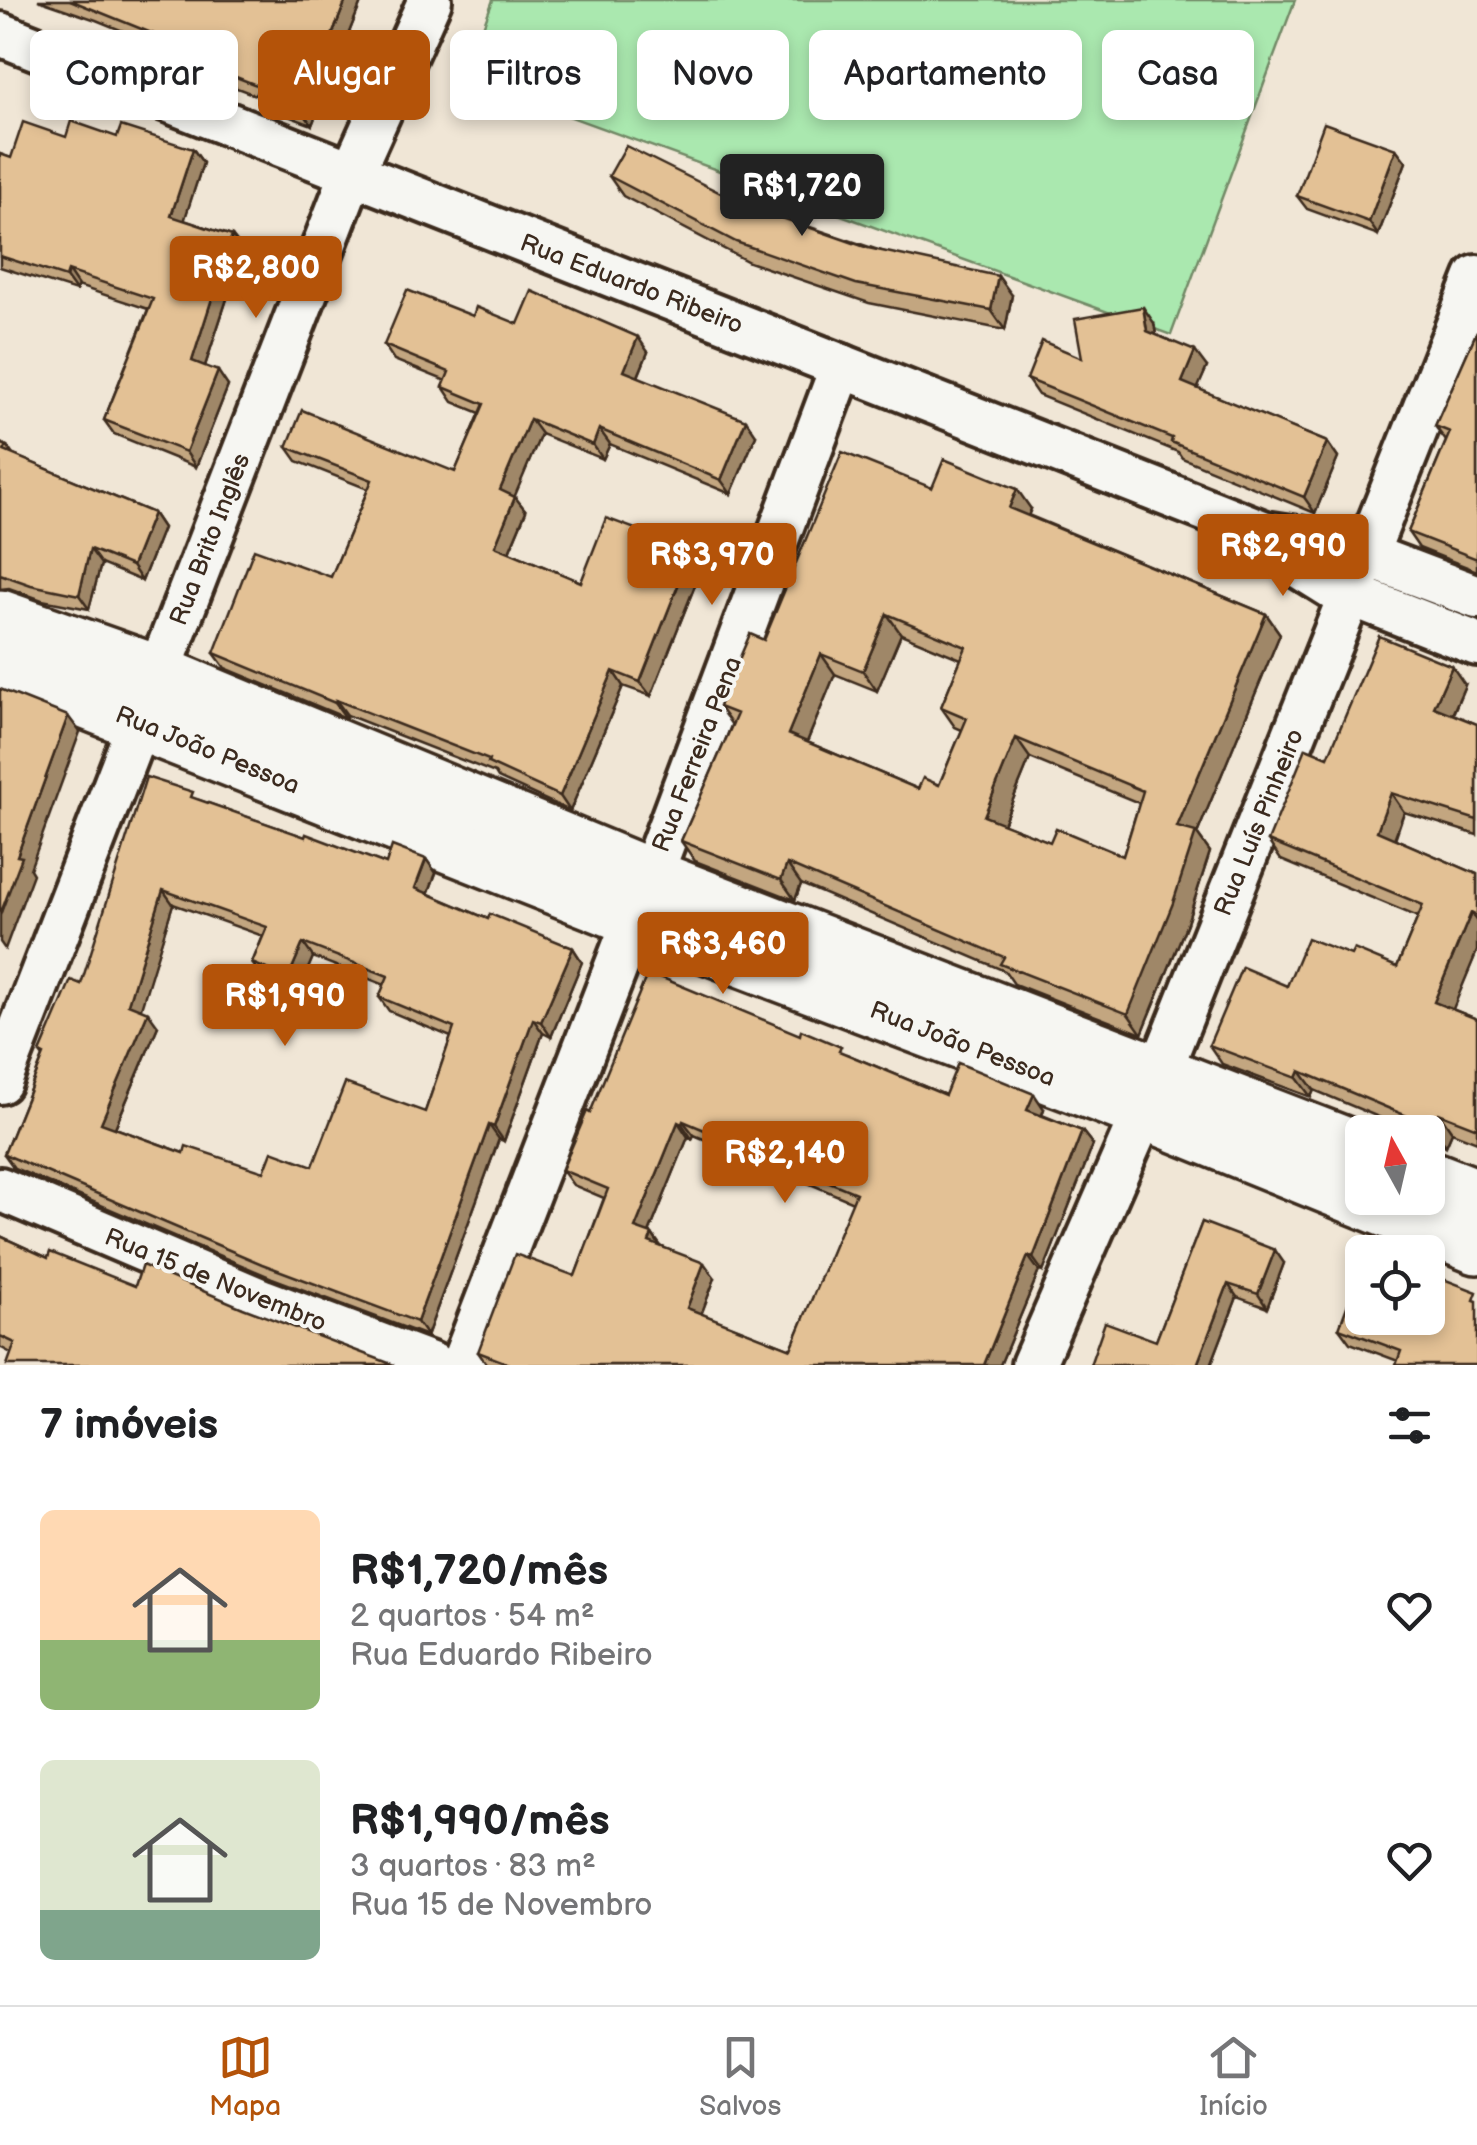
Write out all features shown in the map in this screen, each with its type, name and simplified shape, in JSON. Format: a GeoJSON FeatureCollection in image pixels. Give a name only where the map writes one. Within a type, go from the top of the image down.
{"type":"FeatureCollection","features":[{"type":"Feature","properties":{"kind":"street","name":"Rua Brito Inglês"},"geometry":{"type":"LineString","coordinates":[[0,1082],[352,174],[430,0]]}},
{"type":"Feature","properties":{"kind":"street","name":"Rua Eduardo Ribeiro"},"geometry":{"type":"LineString","coordinates":[[0,34],[1265,533],[1318,539],[1477,596]]}},
{"type":"Feature","properties":{"kind":"street","name":"Rua Luís Pinheiro"},"geometry":{"type":"LineString","coordinates":[[1033,1365],[1152,1091],[1477,276]]}},
{"type":"Feature","properties":{"kind":"street","name":"Rua Ferreira Pena"},"geometry":{"type":"LineString","coordinates":[[462,1365],[842,366]]}},
{"type":"Feature","properties":{"kind":"street","name":"Rua Eduardo Ribeiro"},"geometry":{"type":"LineString","coordinates":[[1265,533],[1292,562],[1332,587],[1477,644]]}},
{"type":"Feature","properties":{"kind":"street","name":"Rua João Pessoa"},"geometry":{"type":"LineString","coordinates":[[0,618],[147,697],[642,898],[1152,1091],[1345,1147]]}},
{"type":"Feature","properties":{"kind":"street","name":"Rua João Pessoa"},"geometry":{"type":"LineString","coordinates":[[0,667],[147,697]]}},
{"type":"Feature","properties":{"kind":"street","name":"Rua João Pessoa"},"geometry":{"type":"LineString","coordinates":[[1152,1091],[1477,1246]]}},
{"type":"Feature","properties":{"kind":"street"},"geometry":{"type":"LineString","coordinates":[[1445,1185],[1477,1197]]}},
{"type":"Feature","properties":{"kind":"street","name":"Rua 15 de Novembro"},"geometry":{"type":"LineString","coordinates":[[0,1189],[263,1301],[433,1365]]}},
{"type":"Feature","properties":{"kind":"green space"},"geometry":{"type":"Polygon","coordinates":[[[493,0],[1295,0],[1254,111],[1254,30],[1102,30],[1102,120],[1251,120],[1171,335],[580,120],[617,120],[617,30],[482,30],[493,0]]]}},
{"type":"Feature","properties":{"kind":"building"},"geometry":{"type":"Polygon","coordinates":[[[70,0],[346,0],[334,30],[258,30],[258,86],[238,78],[238,30],[144,30],[70,0]]]}},
{"type":"Feature","properties":{"kind":"building"},"geometry":{"type":"Polygon","coordinates":[[[71,121],[117,137],[121,126],[193,149],[171,216],[232,236],[192,361],[218,371],[186,452],[104,420],[153,299],[68,271],[66,277],[0,256],[0,154],[11,158],[23,122],[66,137],[71,121]]]}},
{"type":"Feature","properties":{"kind":"building"},"geometry":{"type":"Polygon","coordinates":[[[1324,123],[1396,149],[1369,222],[1297,196],[1324,123]]]}},
{"type":"Feature","properties":{"kind":"building"},"geometry":{"type":"Polygon","coordinates":[[[626,146],[745,205],[868,248],[998,276],[991,310],[856,284],[736,242],[609,176],[626,146]]]}},
{"type":"Feature","properties":{"kind":"building"},"geometry":{"type":"Polygon","coordinates":[[[407,290],[473,316],[476,307],[518,324],[532,291],[638,337],[624,371],[746,420],[721,480],[599,429],[593,445],[530,419],[500,490],[515,497],[495,546],[581,582],[606,518],[692,550],[640,682],[613,671],[560,796],[488,763],[489,760],[214,653],[254,549],[331,577],[372,480],[287,447],[302,410],[455,472],[484,404],[443,387],[449,372],[384,345],[407,290]]]}},
{"type":"Feature","properties":{"kind":"building"},"geometry":{"type":"Polygon","coordinates":[[[1143,307],[1147,331],[1195,351],[1182,382],[1327,442],[1304,497],[1027,379],[1042,341],[1082,358],[1075,319],[1143,307]]]}},
{"type":"Feature","properties":{"kind":"building"},"geometry":{"type":"Polygon","coordinates":[[[1477,331],[1477,559],[1408,532],[1450,432],[1435,426],[1477,331]]]}},
{"type":"Feature","properties":{"kind":"building"},"geometry":{"type":"Polygon","coordinates":[[[0,443],[7,446],[4,451],[153,513],[132,566],[90,549],[79,595],[0,574],[0,443]]]}},
{"type":"Feature","properties":{"kind":"building"},"geometry":{"type":"Polygon","coordinates":[[[842,452],[932,488],[944,459],[1017,489],[1009,508],[1266,614],[1177,827],[1196,832],[1173,903],[1128,1014],[1000,964],[1004,957],[787,864],[781,880],[681,841],[737,714],[719,707],[720,704],[750,634],[764,640],[842,452]],[[887,614],[863,671],[821,654],[788,734],[918,789],[923,778],[939,785],[967,718],[941,707],[966,647],[887,614]],[[1016,738],[984,816],[1050,842],[1056,828],[1123,856],[1143,791],[1016,738]]]}},
{"type":"Feature","properties":{"kind":"building"},"geometry":{"type":"Polygon","coordinates":[[[1379,636],[1452,666],[1434,707],[1477,724],[1477,820],[1391,793],[1377,831],[1477,874],[1477,916],[1471,913],[1434,1002],[1477,1019],[1477,1128],[1439,1113],[1404,1115],[1300,1071],[1297,1078],[1209,1045],[1242,967],[1287,986],[1307,938],[1351,955],[1354,949],[1397,967],[1423,905],[1268,841],[1306,748],[1328,757],[1379,636]]]}},
{"type":"Feature","properties":{"kind":"building"},"geometry":{"type":"Polygon","coordinates":[[[0,689],[68,716],[0,915],[0,689]]]}},
{"type":"Feature","properties":{"kind":"building"},"geometry":{"type":"Polygon","coordinates":[[[146,777],[193,792],[191,797],[386,864],[392,846],[426,859],[415,888],[488,919],[490,914],[573,948],[541,1022],[533,1019],[494,1127],[489,1125],[417,1322],[262,1264],[4,1154],[71,980],[81,984],[146,777]],[[163,890],[128,1004],[148,1012],[101,1123],[184,1153],[186,1146],[264,1172],[272,1151],[313,1166],[345,1083],[425,1112],[454,1028],[379,997],[388,976],[303,943],[288,978],[252,963],[267,927],[163,890]]]}},
{"type":"Feature","properties":{"kind":"building"},"geometry":{"type":"Polygon","coordinates":[[[648,972],[800,1035],[801,1030],[841,1047],[839,1051],[945,1095],[958,1063],[1034,1094],[1027,1110],[1082,1131],[1033,1258],[1028,1256],[984,1365],[512,1365],[478,1352],[515,1254],[575,1276],[608,1189],[562,1170],[587,1111],[590,1113],[648,972]],[[683,1121],[678,1122],[635,1228],[652,1234],[649,1242],[704,1263],[687,1308],[791,1349],[856,1193],[683,1121]]]}},
{"type":"Feature","properties":{"kind":"building"},"geometry":{"type":"Polygon","coordinates":[[[1202,1222],[1275,1250],[1258,1294],[1228,1284],[1197,1365],[1090,1365],[1105,1322],[1156,1341],[1202,1222]]]}},
{"type":"Feature","properties":{"kind":"building"},"geometry":{"type":"Polygon","coordinates":[[[0,1236],[48,1258],[50,1252],[135,1286],[142,1265],[394,1365],[7,1365],[15,1343],[0,1336],[0,1236]]]}},
{"type":"Feature","properties":{"kind":"building"},"geometry":{"type":"Polygon","coordinates":[[[1445,1280],[1477,1292],[1477,1365],[1396,1365],[1401,1351],[1358,1335],[1445,1335],[1445,1280]]]}}]}
